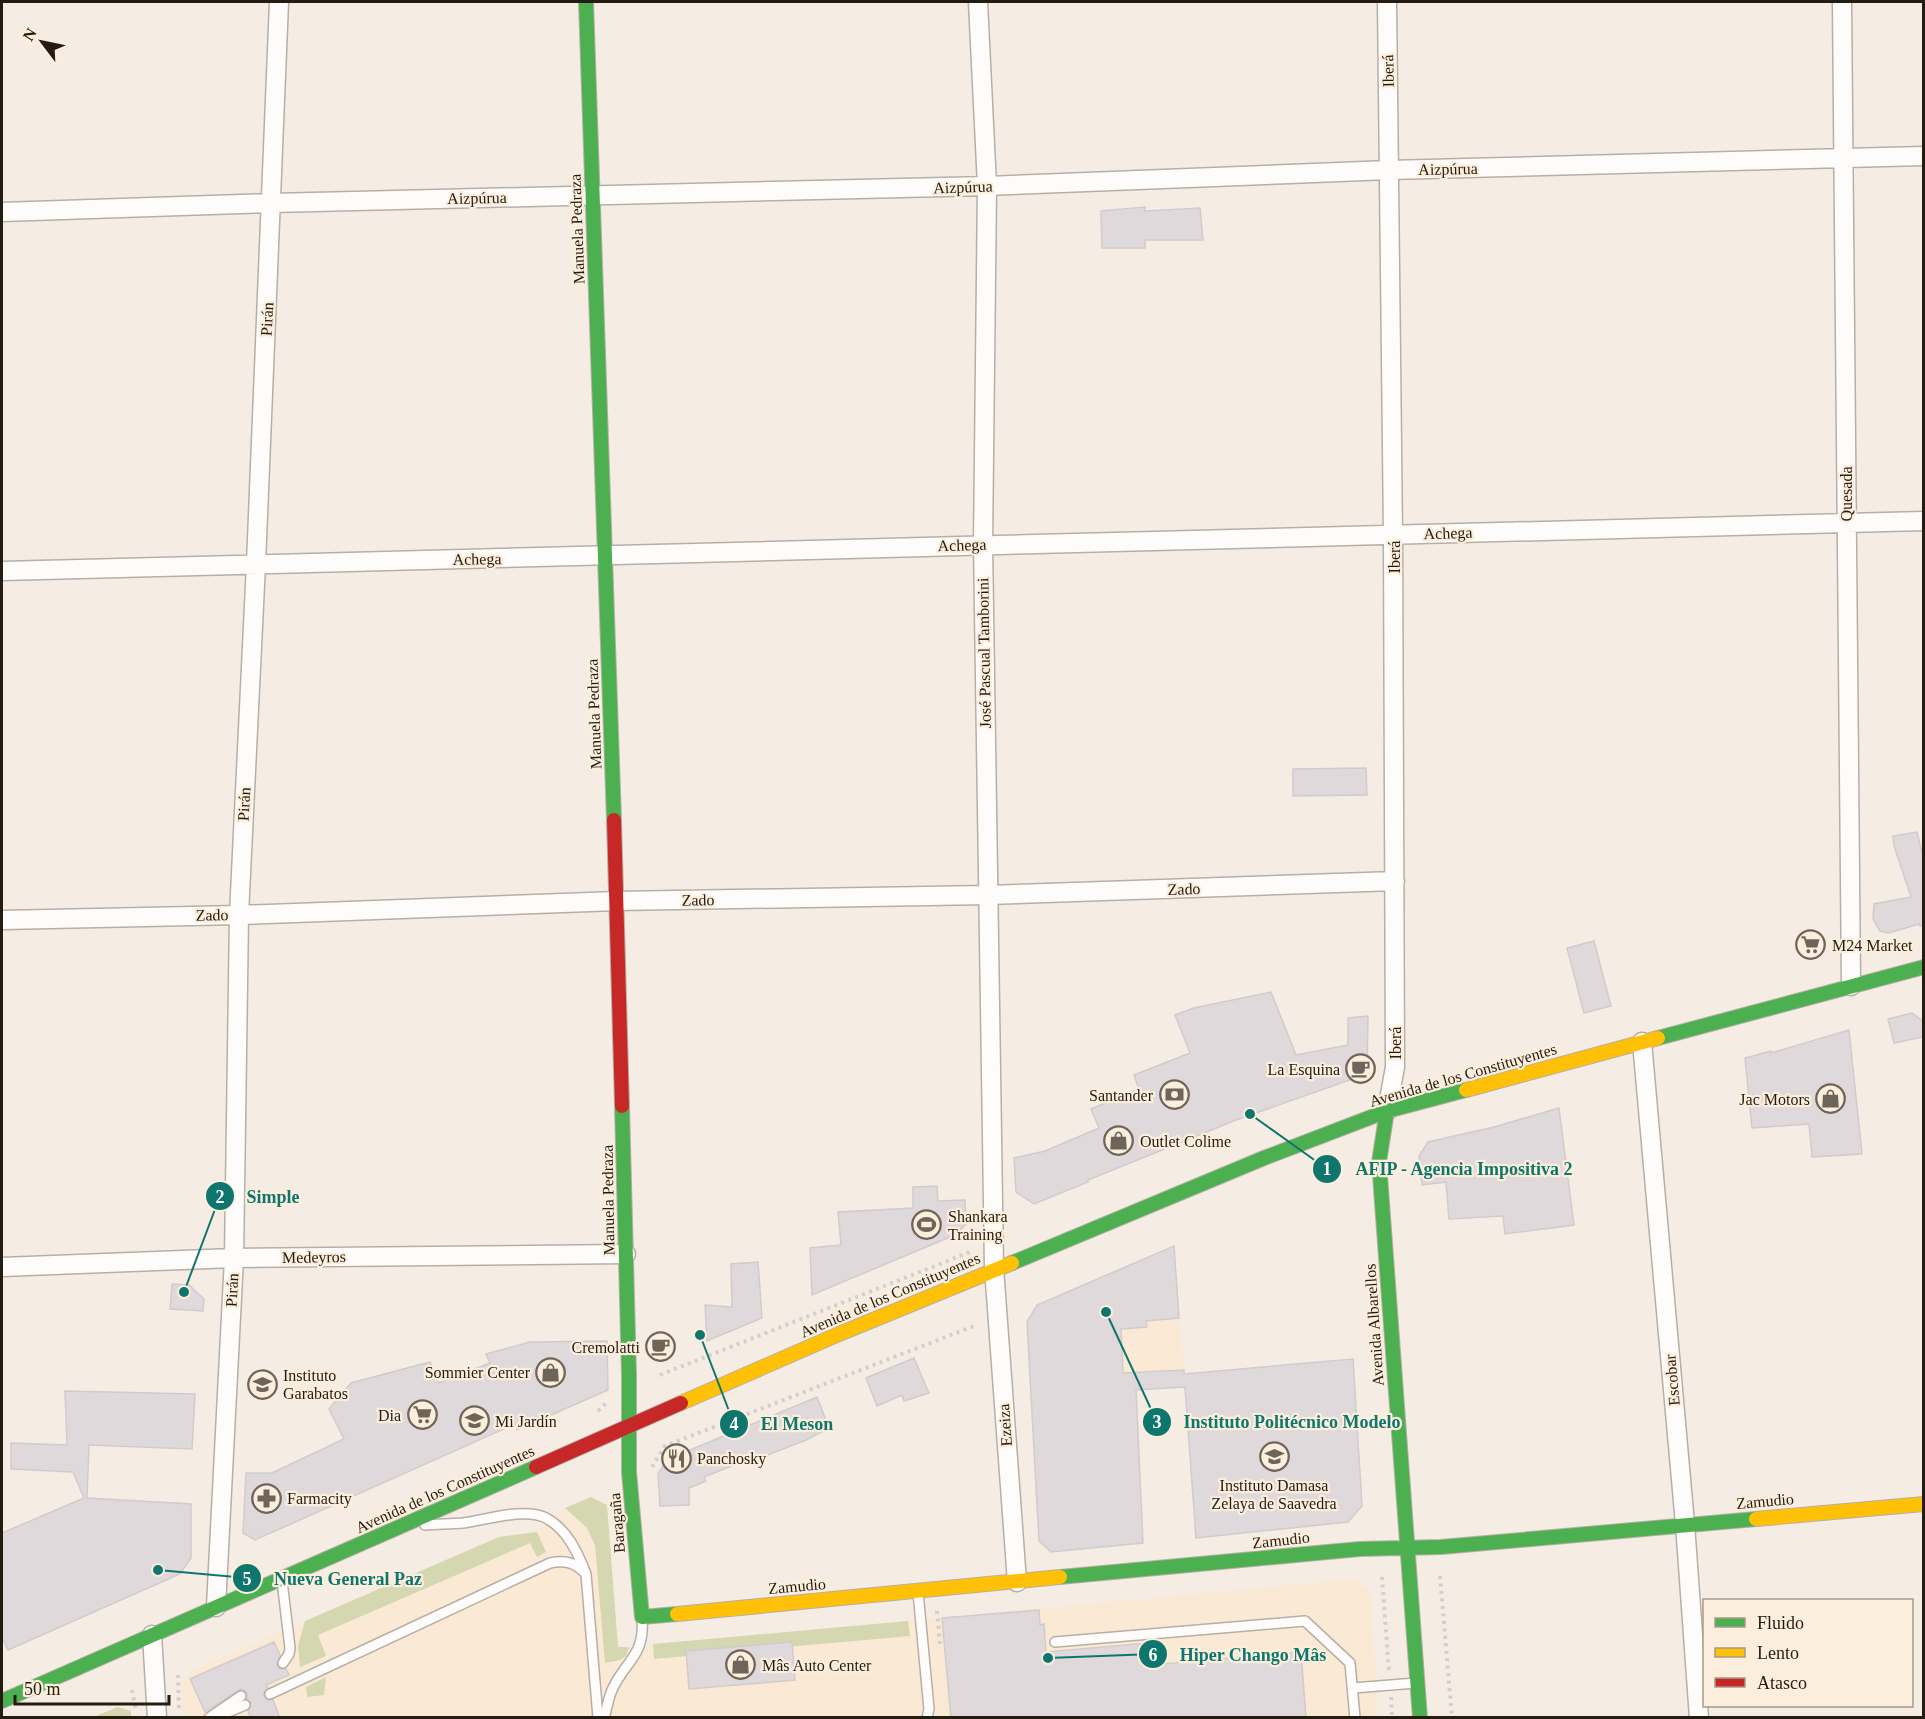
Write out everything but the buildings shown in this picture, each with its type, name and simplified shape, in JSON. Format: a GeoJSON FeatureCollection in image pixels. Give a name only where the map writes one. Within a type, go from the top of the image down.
{"type":"FeatureCollection","features":[{"type":"Feature","properties":{"kind":"street","name":"Pirán"},"geometry":{"type":"LineString","coordinates":[[216,1607],[234,1258],[239,915],[272,203],[279,2]]}},
{"type":"Feature","properties":{"kind":"street","name":"Manuela Pedraza"},"geometry":{"type":"LineString","coordinates":[[586,2],[617,901],[630,1426]]}},
{"type":"Feature","properties":{"kind":"street","name":"José Pascual Tamborini"},"geometry":{"type":"LineString","coordinates":[[978,2],[987,186],[983,544],[994,1268]]}},
{"type":"Feature","properties":{"kind":"street","name":"Iberá"},"geometry":{"type":"LineString","coordinates":[[1387,2],[1394,535],[1395,881],[1395,1067],[1387,1111]]}},
{"type":"Feature","properties":{"kind":"street","name":"Quesada"},"geometry":{"type":"LineString","coordinates":[[1842,2],[1851,986]]}},
{"type":"Feature","properties":{"kind":"street","name":"Aizpúrua"},"geometry":{"type":"LineString","coordinates":[[2,212],[272,203],[987,186],[1389,170],[1923,156]]}},
{"type":"Feature","properties":{"kind":"street","name":"Achega"},"geometry":{"type":"LineString","coordinates":[[2,571],[1923,520]]}},
{"type":"Feature","properties":{"kind":"street","name":"Zado"},"geometry":{"type":"LineString","coordinates":[[2,920],[239,915],[617,901],[987,895],[1395,881]]}},
{"type":"Feature","properties":{"kind":"street","name":"Avenida de los Constituyentes"},"geometry":{"type":"LineString","coordinates":[[2,1701],[838,1334],[994,1268],[1387,1111],[1923,967]]}},
{"type":"Feature","properties":{"kind":"street","name":"Escobar"},"geometry":{"type":"LineString","coordinates":[[1642,1042],[1685,1524],[1699,1718]]}},
{"type":"Feature","properties":{"kind":"street","name":"Avenida Albarellos"},"geometry":{"type":"LineString","coordinates":[[1387,1111],[1379,1162],[1420,1718]]}},
{"type":"Feature","properties":{"kind":"street","name":"Medeyros"},"geometry":{"type":"LineString","coordinates":[[2,1267],[234,1258],[626,1254]]}},
{"type":"Feature","properties":{"kind":"street","name":"Ezeiza"},"geometry":{"type":"LineString","coordinates":[[994,1268],[1017,1582]]}},
{"type":"Feature","properties":{"kind":"street","name":"Baragaña"},"geometry":{"type":"LineString","coordinates":[[630,1426],[629,1472],[642,1617]]}},
{"type":"Feature","properties":{"kind":"street","name":"Zamudio"},"geometry":{"type":"LineString","coordinates":[[642,1617],[1360,1549],[1408,1549],[1923,1504]]}},
{"type":"Feature","properties":{"kind":"street"},"geometry":{"type":"LineString","coordinates":[[152,1635],[157,1718]]}},
{"type":"Feature","properties":{"kind":"lane"},"geometry":{"type":"LineString","coordinates":[[401,1526],[462,1523],[502,1516],[538,1514],[550,1520],[560,1529],[578,1554],[586,1574],[598,1718]]}},
{"type":"Feature","properties":{"kind":"lane"},"geometry":{"type":"LineString","coordinates":[[270,1694],[550,1563],[569,1562],[578,1566],[586,1574]]}},
{"type":"Feature","properties":{"kind":"lane"},"geometry":{"type":"LineString","coordinates":[[282,1578],[290,1647],[289,1654],[283,1663]]}},
{"type":"Feature","properties":{"kind":"lane"},"geometry":{"type":"LineString","coordinates":[[918,1592],[927,1718]]}},
{"type":"Feature","properties":{"kind":"lane"},"geometry":{"type":"LineString","coordinates":[[604,1718],[611,1691],[638,1649],[643,1633],[642,1617]]}},
{"type":"Feature","properties":{"kind":"lane"},"geometry":{"type":"LineString","coordinates":[[1055,1642],[1305,1621],[1350,1663],[1355,1718]]}},
{"type":"Feature","properties":{"kind":"lane"},"geometry":{"type":"LineString","coordinates":[[1353,1688],[1417,1683]]}},
{"type":"Feature","properties":{"kind":"lane"},"geometry":{"type":"LineString","coordinates":[[209,1718],[243,1700],[214,1718]]}},
{"type":"Feature","properties":{"kind":"path"},"geometry":{"type":"LineString","coordinates":[[660,1376],[970,1252]]}},
{"type":"Feature","properties":{"kind":"path"},"geometry":{"type":"LineString","coordinates":[[652,1467],[665,1446],[974,1326]]}},
{"type":"Feature","properties":{"kind":"path"},"geometry":{"type":"LineString","coordinates":[[1440,1576],[1452,1718]]}},
{"type":"Feature","properties":{"kind":"path"},"geometry":{"type":"LineString","coordinates":[[1382,1577],[1392,1718]]}},
{"type":"Feature","properties":{"kind":"path"},"geometry":{"type":"LineString","coordinates":[[178,1676],[179,1710]]}},
{"type":"Feature","properties":{"kind":"path"},"geometry":{"type":"LineString","coordinates":[[132,1690],[137,1718]]}},
{"type":"Feature","properties":{"kind":"shaded area"},"geometry":{"type":"Polygon","coordinates":[[[1174,1246],[1184,1370],[1030,1379],[1027,1322],[1037,1305],[1174,1246]]]}},
{"type":"Feature","properties":{"kind":"shaded area"},"geometry":{"type":"Polygon","coordinates":[[[591,1497],[607,1505],[618,1648],[1354,1579],[1370,1591],[1378,1717],[184,1718],[182,1686],[191,1671],[499,1537],[537,1532],[565,1508],[591,1497]]]}},
{"type":"Feature","properties":{"kind":"green space"},"geometry":{"type":"Polygon","coordinates":[[[591,1497],[607,1505],[618,1647],[629,1647],[626,1656],[620,1660],[605,1663],[595,1545],[587,1528],[565,1508],[591,1497]]]}},
{"type":"Feature","properties":{"kind":"green space"},"geometry":{"type":"Polygon","coordinates":[[[537,1532],[546,1552],[537,1557],[530,1543],[318,1635],[326,1656],[300,1667],[298,1646],[305,1621],[499,1537],[537,1532]]]}},
{"type":"Feature","properties":{"kind":"green space"},"geometry":{"type":"Polygon","coordinates":[[[908,1621],[910,1636],[654,1659],[653,1644],[908,1621]]]}},
{"type":"Feature","properties":{"kind":"green space"},"geometry":{"type":"Polygon","coordinates":[[[326,1677],[324,1695],[307,1697],[306,1687],[326,1677]]]}},
{"type":"Feature","properties":{"kind":"green space"},"geometry":{"type":"Polygon","coordinates":[[[118,1707],[131,1711],[131,1717],[93,1717],[118,1707]]]}},
{"type":"Feature","properties":{"kind":"traffic: fast"},"geometry":{"type":"LineString","coordinates":[[586,2],[614,820]]}},
{"type":"Feature","properties":{"kind":"traffic: fast"},"geometry":{"type":"LineString","coordinates":[[1658,1038],[1924,967]]}},
{"type":"Feature","properties":{"kind":"traffic: fast"},"geometry":{"type":"LineString","coordinates":[[1012,1263],[1264,1158],[1387,1111],[1466,1090]]}},
{"type":"Feature","properties":{"kind":"traffic: fast"},"geometry":{"type":"LineString","coordinates":[[622,1106],[629,1375],[629,1472],[642,1617],[677,1614]]}},
{"type":"Feature","properties":{"kind":"traffic: fast"},"geometry":{"type":"LineString","coordinates":[[1387,1111],[1379,1162],[1420,1718]]}},
{"type":"Feature","properties":{"kind":"traffic: fast"},"geometry":{"type":"LineString","coordinates":[[2,1701],[536,1467]]}},
{"type":"Feature","properties":{"kind":"traffic: fast"},"geometry":{"type":"LineString","coordinates":[[1060,1577],[1360,1549],[1441,1547],[1756,1519]]}},
{"type":"Feature","properties":{"kind":"traffic: slow"},"geometry":{"type":"LineString","coordinates":[[1466,1090],[1658,1038]]}},
{"type":"Feature","properties":{"kind":"traffic: slow"},"geometry":{"type":"LineString","coordinates":[[681,1403],[839,1334],[1012,1263]]}},
{"type":"Feature","properties":{"kind":"traffic: slow"},"geometry":{"type":"LineString","coordinates":[[1756,1519],[1924,1504]]}},
{"type":"Feature","properties":{"kind":"traffic: slow"},"geometry":{"type":"LineString","coordinates":[[677,1614],[1060,1577]]}},
{"type":"Feature","properties":{"kind":"traffic: jam"},"geometry":{"type":"LineString","coordinates":[[614,820],[622,1106]]}},
{"type":"Feature","properties":{"kind":"traffic: jam"},"geometry":{"type":"LineString","coordinates":[[536,1467],[681,1403]]}},
{"type":"Feature","properties":{"kind":"place","name":"M24 Market"},"geometry":{"type":"Point","coordinates":[1811,945]}},
{"type":"Feature","properties":{"kind":"place","name":"La Esquina"},"geometry":{"type":"Point","coordinates":[1361,1069]}},
{"type":"Feature","properties":{"kind":"place","name":"Santander"},"geometry":{"type":"Point","coordinates":[1174,1095]}},
{"type":"Feature","properties":{"kind":"place","name":"Jac Motors"},"geometry":{"type":"Point","coordinates":[1831,1099]}},
{"type":"Feature","properties":{"kind":"place","name":"AFIP - Agencia Impositiva 2"},"geometry":{"type":"Point","coordinates":[1250,1114]}},
{"type":"Feature","properties":{"kind":"place","name":"Outlet Colime"},"geometry":{"type":"Point","coordinates":[1119,1141]}},
{"type":"Feature","properties":{"kind":"place","name":"Shankara Training"},"geometry":{"type":"Point","coordinates":[927,1225]}},
{"type":"Feature","properties":{"kind":"place","name":"Simple"},"geometry":{"type":"Point","coordinates":[184,1292]}},
{"type":"Feature","properties":{"kind":"place","name":"Instituto Politécnico Modelo"},"geometry":{"type":"Point","coordinates":[1106,1312]}},
{"type":"Feature","properties":{"kind":"place","name":"El Meson"},"geometry":{"type":"Point","coordinates":[700,1335]}},
{"type":"Feature","properties":{"kind":"place","name":"Cremolatti"},"geometry":{"type":"Point","coordinates":[661,1347]}},
{"type":"Feature","properties":{"kind":"place","name":"Sommier Center"},"geometry":{"type":"Point","coordinates":[551,1372]}},
{"type":"Feature","properties":{"kind":"place","name":"Instituto Garabatos"},"geometry":{"type":"Point","coordinates":[262,1384]}},
{"type":"Feature","properties":{"kind":"place","name":"Dia"},"geometry":{"type":"Point","coordinates":[422,1415]}},
{"type":"Feature","properties":{"kind":"place","name":"Mi Jardín"},"geometry":{"type":"Point","coordinates":[474,1421]}},
{"type":"Feature","properties":{"kind":"place","name":"Instituto Damasa Zelaya de Saavedra"},"geometry":{"type":"Point","coordinates":[1274,1457]}},
{"type":"Feature","properties":{"kind":"place","name":"Panchosky"},"geometry":{"type":"Point","coordinates":[676,1458]}},
{"type":"Feature","properties":{"kind":"place","name":"Farmacity"},"geometry":{"type":"Point","coordinates":[266,1498]}},
{"type":"Feature","properties":{"kind":"place","name":"Nueva General Paz"},"geometry":{"type":"Point","coordinates":[158,1570]}},
{"type":"Feature","properties":{"kind":"place","name":"Hiper Chango Mâs"},"geometry":{"type":"Point","coordinates":[1048,1658]}},
{"type":"Feature","properties":{"kind":"place","name":"Mâs Auto Center"},"geometry":{"type":"Point","coordinates":[741,1665]}}]}
